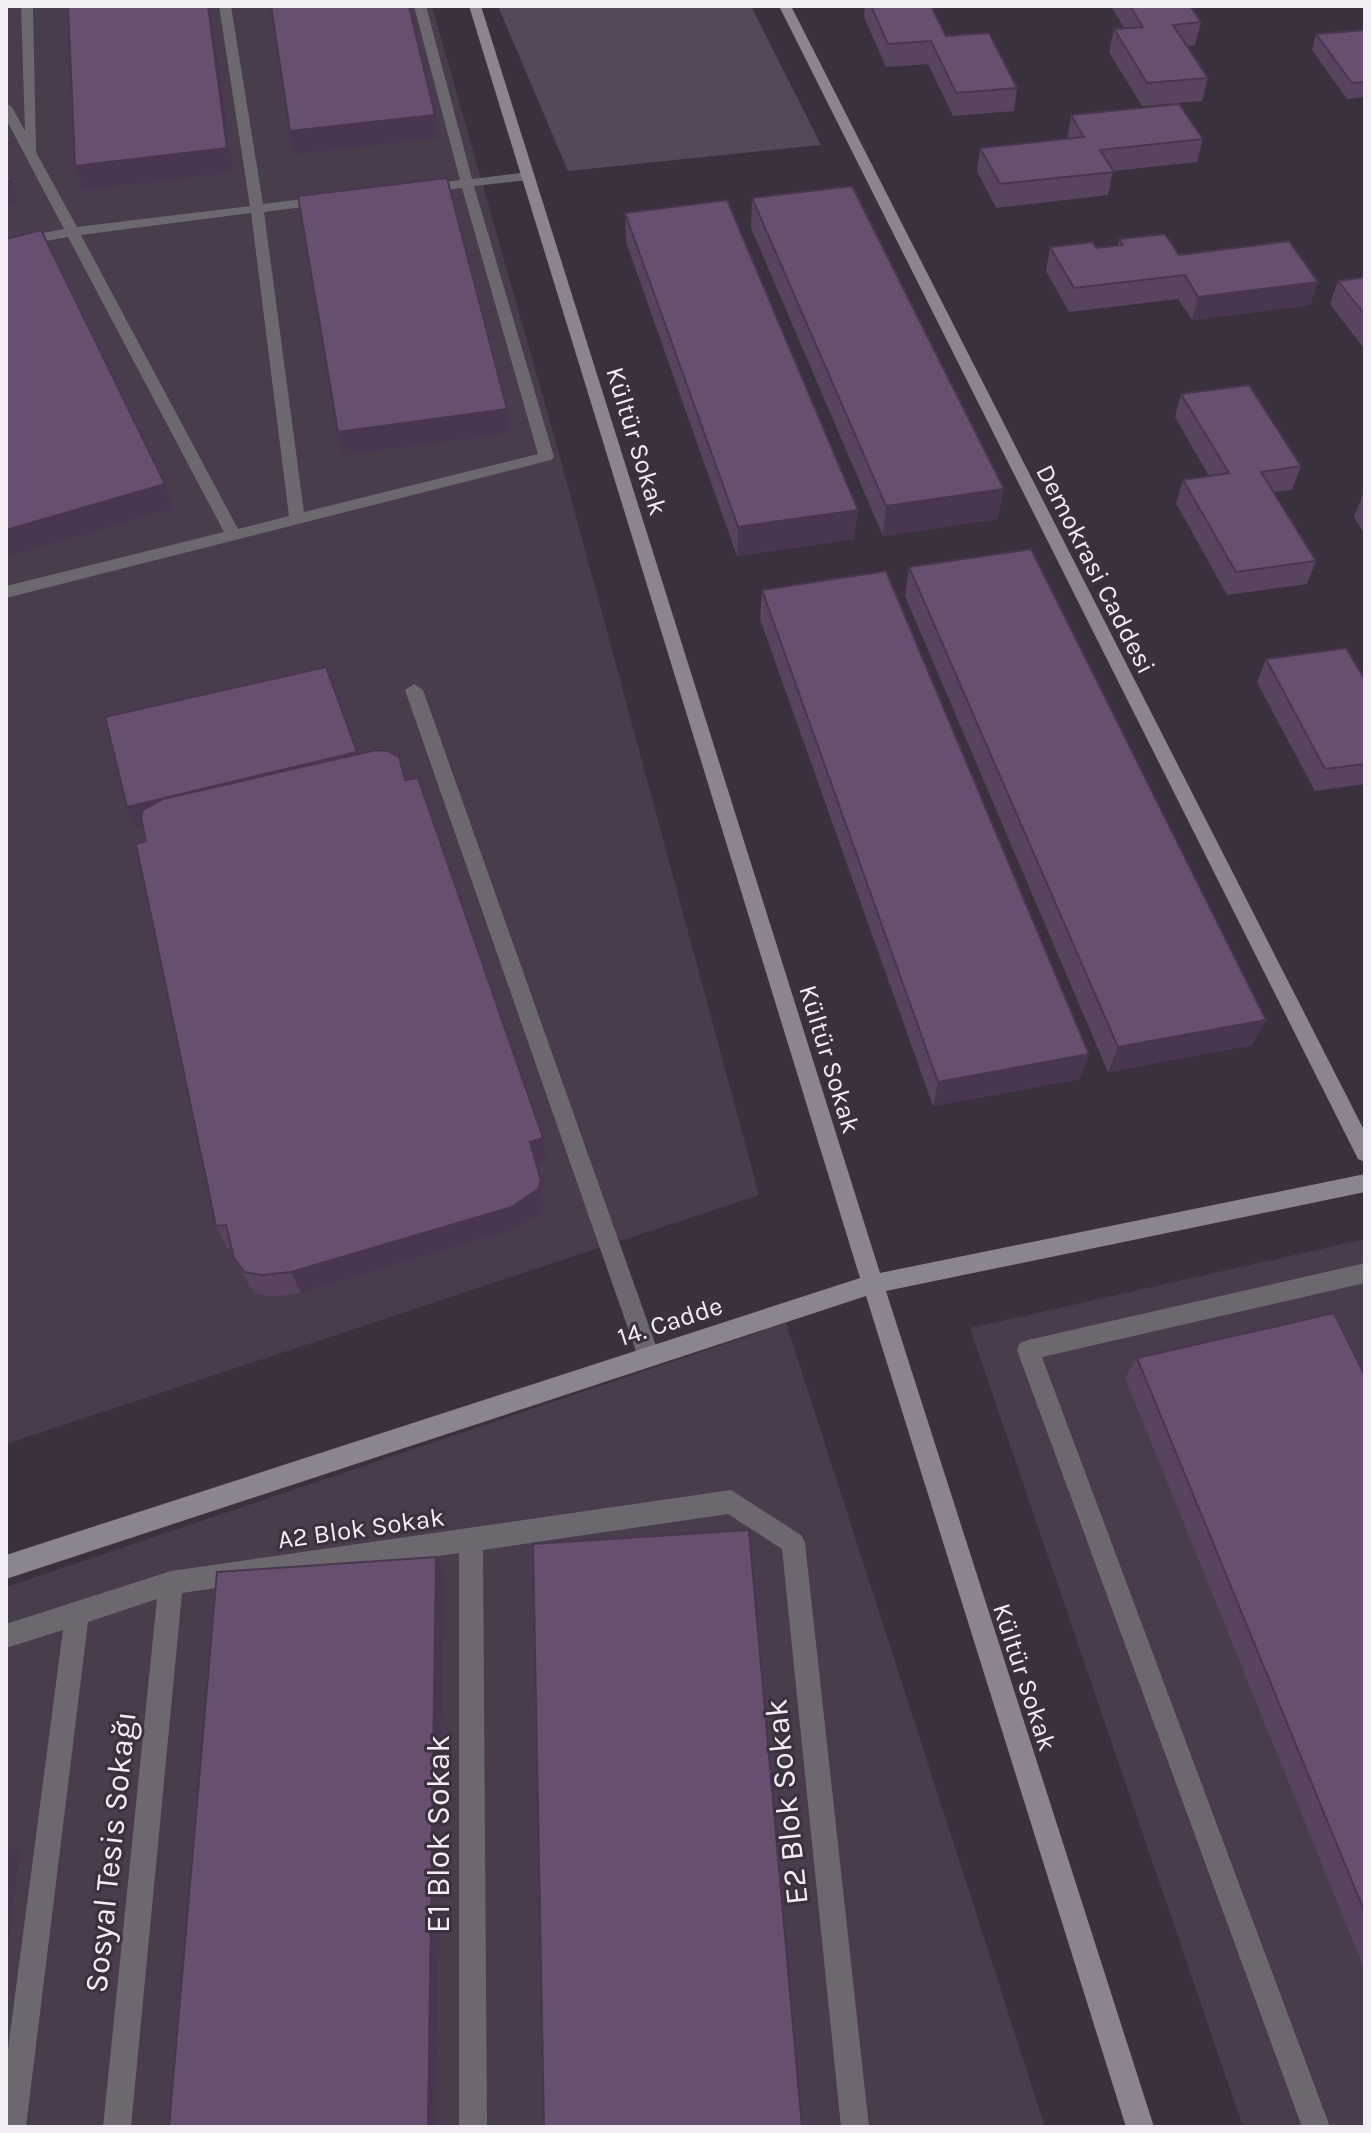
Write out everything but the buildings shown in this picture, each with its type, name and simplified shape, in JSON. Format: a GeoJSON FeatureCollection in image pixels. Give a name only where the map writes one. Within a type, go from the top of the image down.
{"type":"FeatureCollection","features":[{"type":"Feature","properties":{"kind":"street","name":"Kültür Sokak"},"geometry":{"type":"LineString","coordinates":[[475,6],[873,1284],[1140,2127]]}},
{"type":"Feature","properties":{"kind":"street","name":"Demokrasi Caddesi"},"geometry":{"type":"LineString","coordinates":[[785,6],[1365,1153]]}},
{"type":"Feature","properties":{"kind":"street","name":"14. Cadde"},"geometry":{"type":"LineString","coordinates":[[6,1567],[873,1284],[1365,1183]]}},
{"type":"Feature","properties":{"kind":"lane"},"geometry":{"type":"LineString","coordinates":[[27,6],[32,157]]}},
{"type":"Feature","properties":{"kind":"lane"},"geometry":{"type":"LineString","coordinates":[[225,6],[257,208],[297,519]]}},
{"type":"Feature","properties":{"kind":"lane"},"geometry":{"type":"LineString","coordinates":[[6,592],[546,457],[467,184],[420,6]]}},
{"type":"Feature","properties":{"kind":"lane"},"geometry":{"type":"LineString","coordinates":[[6,107],[233,535]]}},
{"type":"Feature","properties":{"kind":"lane"},"geometry":{"type":"LineString","coordinates":[[407,191],[528,176]]}},
{"type":"Feature","properties":{"kind":"lane"},"geometry":{"type":"LineString","coordinates":[[6,244],[72,232],[347,198]]}},
{"type":"Feature","properties":{"kind":"lane"},"geometry":{"type":"LineString","coordinates":[[414,690],[649,1357]]}},
{"type":"Feature","properties":{"kind":"lane"},"geometry":{"type":"LineString","coordinates":[[1316,2127],[1028,1350],[1365,1273]]}},
{"type":"Feature","properties":{"kind":"lane","name":"A2 Blok Sokak"},"geometry":{"type":"LineString","coordinates":[[6,1636],[171,1583],[731,1502]]}},
{"type":"Feature","properties":{"kind":"lane","name":"E2 Blok Sokak"},"geometry":{"type":"LineString","coordinates":[[731,1502],[793,1543],[855,2127]]}},
{"type":"Feature","properties":{"kind":"lane","name":"E1 Blok Sokak"},"geometry":{"type":"LineString","coordinates":[[471,1540],[473,2127]]}},
{"type":"Feature","properties":{"kind":"lane","name":"Sosyal Tesis Sokağı"},"geometry":{"type":"LineString","coordinates":[[117,2127],[171,1583]]}},
{"type":"Feature","properties":{"kind":"lane"},"geometry":{"type":"LineString","coordinates":[[12,2127],[77,1613]]}},
{"type":"Feature","properties":{"kind":"shaded area"},"geometry":{"type":"Polygon","coordinates":[[[6,6],[432,6],[560,457],[759,1195],[6,1444],[6,6]]]}},
{"type":"Feature","properties":{"kind":"shaded area"},"geometry":{"type":"Polygon","coordinates":[[[498,6],[751,6],[821,145],[568,171],[498,6]]]}},
{"type":"Feature","properties":{"kind":"shaded area"},"geometry":{"type":"Polygon","coordinates":[[[1365,1239],[1365,2127],[1243,2127],[970,1328],[1365,1239]]]}},
{"type":"Feature","properties":{"kind":"shaded area"},"geometry":{"type":"Polygon","coordinates":[[[786,1323],[1045,2127],[6,2127],[6,1587],[786,1323]]]}}]}
